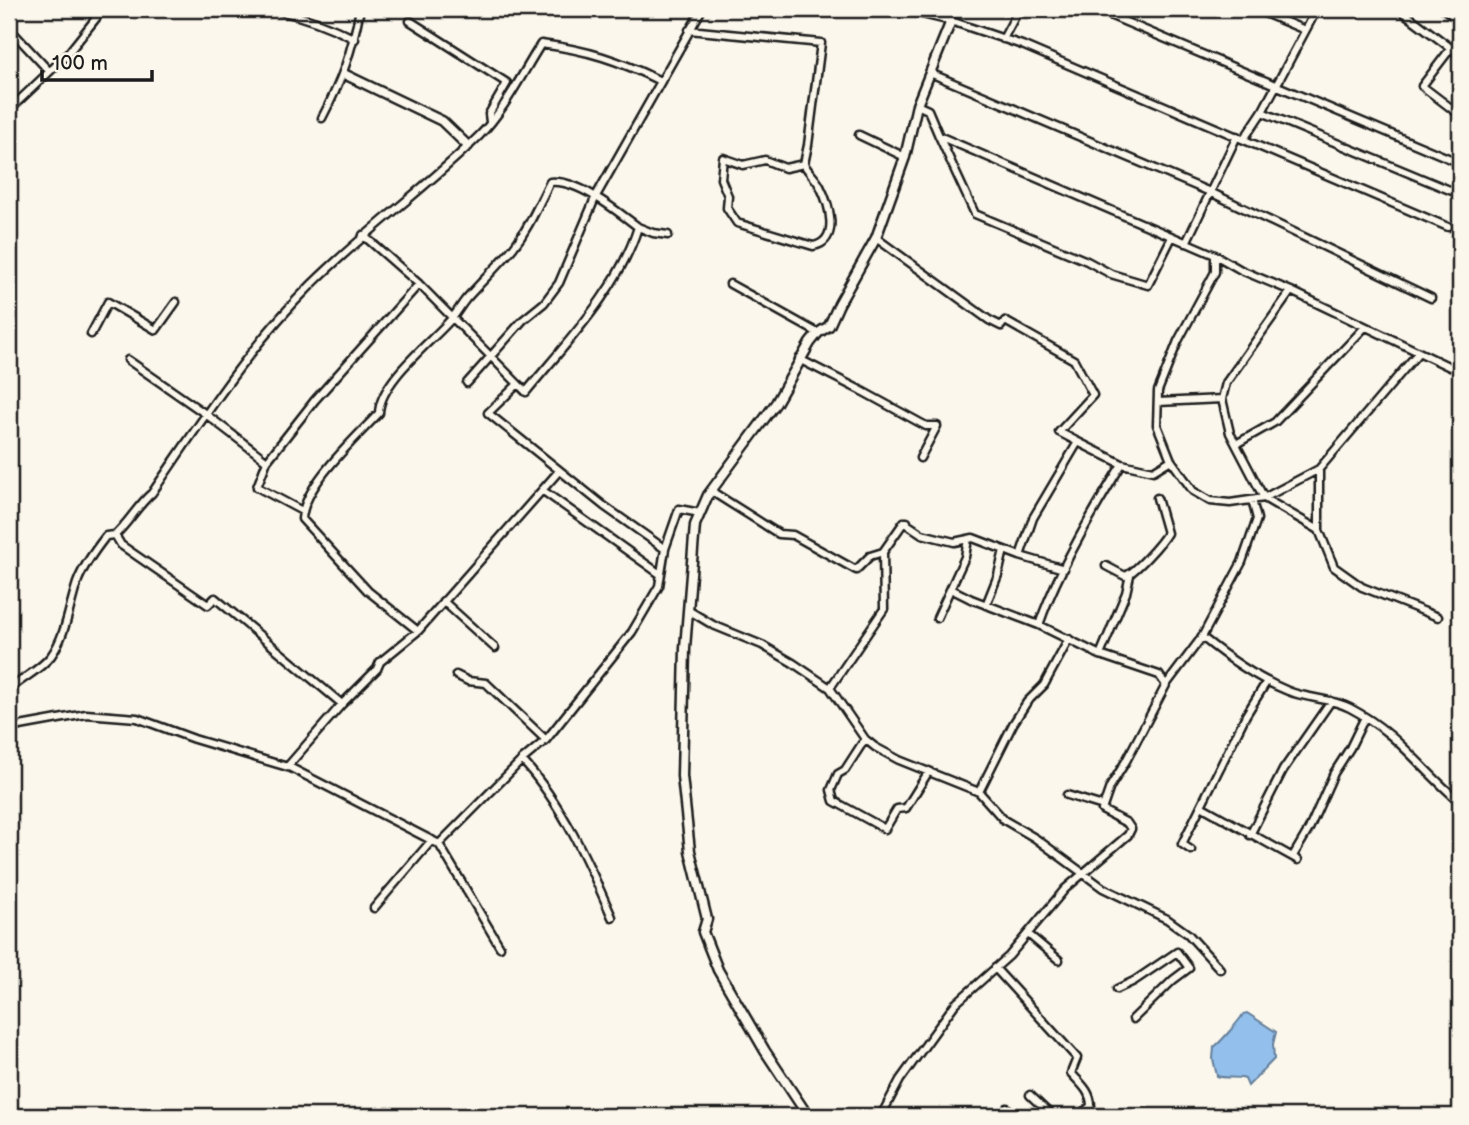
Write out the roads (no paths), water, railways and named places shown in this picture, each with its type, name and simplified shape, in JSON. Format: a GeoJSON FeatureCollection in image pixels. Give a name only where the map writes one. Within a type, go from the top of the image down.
{"type":"FeatureCollection","features":[{"type":"Feature","properties":{"kind":"street"},"geometry":{"type":"LineString","coordinates":[[9,110],[66,56],[97,17],[86,9]]}},
{"type":"Feature","properties":{"kind":"street"},"geometry":{"type":"LineString","coordinates":[[272,9],[300,15],[355,39]]}},
{"type":"Feature","properties":{"kind":"street"},"geometry":{"type":"LineString","coordinates":[[322,118],[344,74],[355,39],[360,9]]}},
{"type":"Feature","properties":{"kind":"street"},"geometry":{"type":"LineString","coordinates":[[467,383],[523,320],[544,303],[559,283],[596,196],[702,9]]}},
{"type":"Feature","properties":{"kind":"street"},"geometry":{"type":"LineString","coordinates":[[901,9],[951,21],[1003,39],[1448,227]]}},
{"type":"Feature","properties":{"kind":"street"},"geometry":{"type":"LineString","coordinates":[[808,1116],[724,982],[704,932],[707,919],[690,851],[682,776],[685,648],[695,525],[710,491],[776,403],[799,359],[818,332],[829,326],[876,238],[905,157],[917,105],[951,21],[947,9]]}},
{"type":"Feature","properties":{"kind":"street"},"geometry":{"type":"LineString","coordinates":[[1003,39],[1020,9]]}},
{"type":"Feature","properties":{"kind":"street"},"geometry":{"type":"LineString","coordinates":[[1094,9],[1460,163]]}},
{"type":"Feature","properties":{"kind":"street"},"geometry":{"type":"LineString","coordinates":[[1255,9],[1305,30]]}},
{"type":"Feature","properties":{"kind":"street"},"geometry":{"type":"LineString","coordinates":[[1186,243],[1240,138],[1262,112],[1317,9]]}},
{"type":"Feature","properties":{"kind":"street"},"geometry":{"type":"LineString","coordinates":[[1399,9],[1460,55]]}},
{"type":"Feature","properties":{"kind":"street"},"geometry":{"type":"LineString","coordinates":[[1444,9],[1460,21]]}},
{"type":"Feature","properties":{"kind":"street"},"geometry":{"type":"LineString","coordinates":[[410,21],[507,83],[489,114],[490,122]]}},
{"type":"Feature","properties":{"kind":"street"},"geometry":{"type":"LineString","coordinates":[[9,29],[49,71]]}},
{"type":"Feature","properties":{"kind":"street"},"geometry":{"type":"LineString","coordinates":[[690,30],[821,43],[804,164],[819,184],[832,225],[828,237],[820,245],[813,246],[737,223],[727,208],[728,196],[721,179],[723,158],[743,165],[765,160],[785,168],[804,164]]}},
{"type":"Feature","properties":{"kind":"street"},"geometry":{"type":"LineString","coordinates":[[9,690],[23,678],[36,672],[50,657],[60,642],[78,579],[94,551],[106,536],[115,535],[128,523],[142,501],[152,493],[254,350],[309,286],[363,235],[406,203],[468,146],[490,122],[541,44],[572,47],[607,56],[660,81]]}},
{"type":"Feature","properties":{"kind":"street"},"geometry":{"type":"LineString","coordinates":[[1451,48],[1422,86],[1460,115]]}},
{"type":"Feature","properties":{"kind":"street"},"geometry":{"type":"LineString","coordinates":[[930,73],[1210,192],[1431,298]]}},
{"type":"Feature","properties":{"kind":"street"},"geometry":{"type":"LineString","coordinates":[[344,74],[442,121],[468,146]]}},
{"type":"Feature","properties":{"kind":"street"},"geometry":{"type":"LineString","coordinates":[[917,105],[928,110],[975,215],[1087,261],[1111,274],[1148,285],[1172,237]]}},
{"type":"Feature","properties":{"kind":"street"},"geometry":{"type":"LineString","coordinates":[[1262,112],[1452,191]]}},
{"type":"Feature","properties":{"kind":"street"},"geometry":{"type":"LineString","coordinates":[[859,135],[905,157]]}},
{"type":"Feature","properties":{"kind":"street"},"geometry":{"type":"LineString","coordinates":[[939,136],[1215,255],[1241,270],[1450,367]]}},
{"type":"Feature","properties":{"kind":"street"},"geometry":{"type":"LineString","coordinates":[[418,631],[368,591],[302,519],[302,511],[311,492],[338,455],[379,413],[379,404],[396,377],[453,317],[528,228],[550,182],[596,196],[638,227],[668,235]]}},
{"type":"Feature","properties":{"kind":"street"},"geometry":{"type":"LineString","coordinates":[[363,235],[419,284],[526,392],[573,337],[619,270],[638,227]]}},
{"type":"Feature","properties":{"kind":"street"},"geometry":{"type":"LineString","coordinates":[[876,238],[989,320],[1001,326],[1005,321],[1074,360],[1093,395],[1059,432],[1122,464],[1153,471],[1171,460]]}},
{"type":"Feature","properties":{"kind":"street"},"geometry":{"type":"LineString","coordinates":[[1215,255],[1215,272],[1178,341],[1158,391],[1157,402],[1157,425],[1171,460],[1193,491],[1210,501],[1230,503],[1264,498],[1319,469],[1418,353]]}},
{"type":"Feature","properties":{"kind":"street"},"geometry":{"type":"LineString","coordinates":[[302,511],[257,487],[267,461],[315,400],[419,284]]}},
{"type":"Feature","properties":{"kind":"street"},"geometry":{"type":"LineString","coordinates":[[730,284],[818,332]]}},
{"type":"Feature","properties":{"kind":"street"},"geometry":{"type":"LineString","coordinates":[[1291,291],[1226,383],[1222,399],[1230,433],[1264,498],[1319,530]]}},
{"type":"Feature","properties":{"kind":"street"},"geometry":{"type":"LineString","coordinates":[[91,334],[108,302],[156,330],[177,302]]}},
{"type":"Feature","properties":{"kind":"street"},"geometry":{"type":"LineString","coordinates":[[1236,444],[1275,422],[1365,327]]}},
{"type":"Feature","properties":{"kind":"street"},"geometry":{"type":"LineString","coordinates":[[799,359],[926,426],[937,426],[920,458]]}},
{"type":"Feature","properties":{"kind":"street"},"geometry":{"type":"LineString","coordinates":[[128,360],[267,461]]}},
{"type":"Feature","properties":{"kind":"street"},"geometry":{"type":"LineString","coordinates":[[518,384],[488,413],[559,471],[665,549]]}},
{"type":"Feature","properties":{"kind":"street"},"geometry":{"type":"LineString","coordinates":[[1157,402],[1222,399]]}},
{"type":"Feature","properties":{"kind":"street"},"geometry":{"type":"LineString","coordinates":[[1020,556],[1033,518],[1078,442]]}},
{"type":"Feature","properties":{"kind":"street"},"geometry":{"type":"LineString","coordinates":[[1039,625],[1045,607],[1084,530],[1122,464]]}},
{"type":"Feature","properties":{"kind":"street"},"geometry":{"type":"LineString","coordinates":[[1319,469],[1319,530],[1334,567],[1363,587],[1438,617]]}},
{"type":"Feature","properties":{"kind":"street"},"geometry":{"type":"LineString","coordinates":[[287,767],[342,704],[377,669],[380,662],[418,631],[559,471]]}},
{"type":"Feature","properties":{"kind":"street"},"geometry":{"type":"LineString","coordinates":[[542,490],[660,574]]}},
{"type":"Feature","properties":{"kind":"street"},"geometry":{"type":"LineString","coordinates":[[710,491],[779,534],[793,535],[856,570],[870,556],[883,552],[907,522],[922,534],[954,542],[973,538],[1064,569]]}},
{"type":"Feature","properties":{"kind":"street"},"geometry":{"type":"LineString","coordinates":[[1100,655],[1126,593],[1130,575],[1155,546],[1161,543],[1167,533],[1157,498]]}},
{"type":"Feature","properties":{"kind":"street"},"geometry":{"type":"LineString","coordinates":[[881,1116],[900,1080],[955,1004],[1028,934],[1065,890],[1128,835],[1131,829],[1127,823],[1102,810],[1103,806],[1110,787],[1166,685],[1202,637],[1242,562],[1257,519],[1251,500]]}},
{"type":"Feature","properties":{"kind":"street"},"geometry":{"type":"LineString","coordinates":[[374,908],[436,842],[546,740],[632,632],[659,586],[665,549],[679,509],[700,513]]}},
{"type":"Feature","properties":{"kind":"street"},"geometry":{"type":"LineString","coordinates":[[115,535],[121,545],[184,591],[208,605],[215,598],[342,704]]}},
{"type":"Feature","properties":{"kind":"street"},"geometry":{"type":"LineString","coordinates":[[937,618],[965,557],[968,539]]}},
{"type":"Feature","properties":{"kind":"street"},"geometry":{"type":"LineString","coordinates":[[986,605],[1004,550]]}},
{"type":"Feature","properties":{"kind":"street"},"geometry":{"type":"LineString","coordinates":[[830,688],[884,609],[883,552]]}},
{"type":"Feature","properties":{"kind":"street"},"geometry":{"type":"LineString","coordinates":[[1106,566],[1125,576],[1130,575]]}},
{"type":"Feature","properties":{"kind":"street"},"geometry":{"type":"LineString","coordinates":[[951,589],[1039,625],[1100,655],[1159,675],[1166,685]]}},
{"type":"Feature","properties":{"kind":"street"},"geometry":{"type":"LineString","coordinates":[[443,601],[495,649]]}},
{"type":"Feature","properties":{"kind":"street"},"geometry":{"type":"LineString","coordinates":[[688,610],[713,625],[762,645],[830,688],[865,739],[875,747],[899,760],[979,792],[1004,820],[1085,873],[1103,888],[1167,919],[1188,934],[1220,969]]}},
{"type":"Feature","properties":{"kind":"street"},"geometry":{"type":"LineString","coordinates":[[1202,637],[1240,666],[1267,681],[1289,691],[1348,707],[1385,729],[1460,802]]}},
{"type":"Feature","properties":{"kind":"street"},"geometry":{"type":"LineString","coordinates":[[979,792],[1013,724],[1027,702],[1044,685],[1069,639]]}},
{"type":"Feature","properties":{"kind":"street"},"geometry":{"type":"LineString","coordinates":[[456,675],[468,681],[486,683],[546,740]]}},
{"type":"Feature","properties":{"kind":"street"},"geometry":{"type":"LineString","coordinates":[[1191,850],[1182,844],[1246,715],[1267,681]]}},
{"type":"Feature","properties":{"kind":"street"},"geometry":{"type":"LineString","coordinates":[[1250,835],[1283,770],[1331,701]]}},
{"type":"Feature","properties":{"kind":"street"},"geometry":{"type":"LineString","coordinates":[[9,728],[86,714],[137,718],[194,739],[287,767],[436,842],[500,947]]}},
{"type":"Feature","properties":{"kind":"street"},"geometry":{"type":"LineString","coordinates":[[1201,806],[1295,858],[1334,773],[1365,717]]}},
{"type":"Feature","properties":{"kind":"street"},"geometry":{"type":"LineString","coordinates":[[865,739],[845,770],[838,774],[831,790],[834,801],[886,829],[897,809],[906,808],[929,771]]}},
{"type":"Feature","properties":{"kind":"street"},"geometry":{"type":"LineString","coordinates":[[522,760],[561,812],[591,868],[612,917]]}},
{"type":"Feature","properties":{"kind":"street"},"geometry":{"type":"LineString","coordinates":[[1068,795],[1103,806]]}},
{"type":"Feature","properties":{"kind":"street"},"geometry":{"type":"LineString","coordinates":[[1028,934],[1059,960]]}},
{"type":"Feature","properties":{"kind":"street"},"geometry":{"type":"LineString","coordinates":[[1117,989],[1134,981],[1177,952],[1189,968],[1173,979],[1133,1019]]}},
{"type":"Feature","properties":{"kind":"street"},"geometry":{"type":"LineString","coordinates":[[995,968],[1077,1058],[1071,1073],[1091,1099],[1091,1106],[1079,1116]]}},
{"type":"Feature","properties":{"kind":"street"},"geometry":{"type":"LineString","coordinates":[[1030,1095],[1052,1116]]}},
{"type":"Feature","properties":{"kind":"street"},"geometry":{"type":"LineString","coordinates":[[1007,1108],[1017,1116]]}},
{"type":"Feature","properties":{"kind":"water"},"geometry":{"type":"Polygon","coordinates":[[[1247,1013],[1276,1032],[1273,1044],[1274,1059],[1248,1086],[1245,1079],[1217,1076],[1213,1059],[1214,1047],[1243,1014],[1247,1013]]]}}]}
